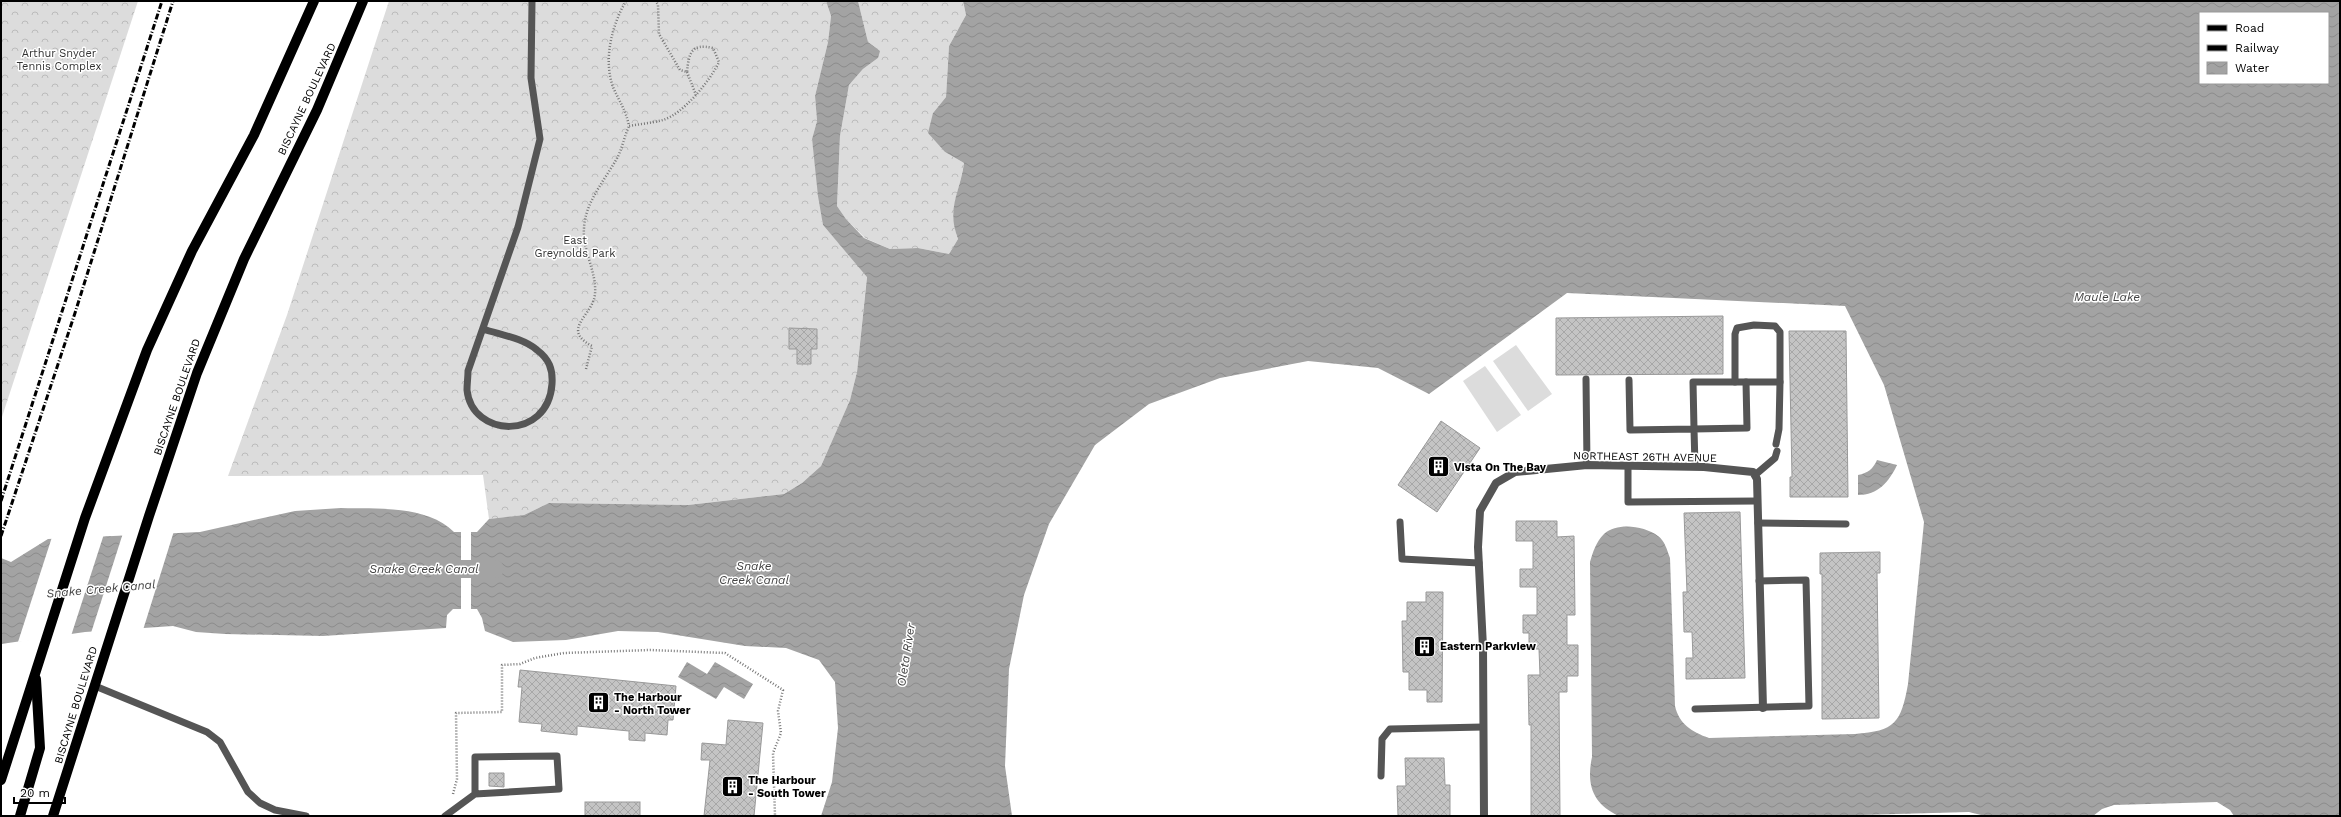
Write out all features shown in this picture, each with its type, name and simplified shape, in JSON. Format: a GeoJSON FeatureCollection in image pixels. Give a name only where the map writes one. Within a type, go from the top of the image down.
{"type":"FeatureCollection","features":[{"type":"Feature","properties":{"kind":"main road"},"geometry":{"type":"LineString","coordinates":[[1,780],[85,518],[147,350],[192,251],[257,129],[314,1]]}},
{"type":"Feature","properties":{"kind":"main road","name":"BISCAYNE BOULEVARD"},"geometry":{"type":"LineString","coordinates":[[53,816],[149,516],[197,372],[220,314],[267,211],[318,110],[363,1]]}},
{"type":"Feature","properties":{"kind":"main road"},"geometry":{"type":"LineString","coordinates":[[20,816],[40,748],[36,672]]}},
{"type":"Feature","properties":{"kind":"street","name":"NORTHEAST 26TH AVENUE"},"geometry":{"type":"LineString","coordinates":[[1484,816],[1479,563],[1480,511],[1496,483],[1515,472],[1587,465],[1695,466],[1753,472],[1755,475]]}},
{"type":"Feature","properties":{"kind":"street"},"geometry":{"type":"LineString","coordinates":[[1755,475],[1758,523],[1763,708]]}},
{"type":"Feature","properties":{"kind":"lane"},"geometry":{"type":"LineString","coordinates":[[483,329],[522,341],[536,349],[549,361],[552,381],[551,393],[546,408],[535,418],[518,426],[503,427],[488,422],[474,407],[467,391],[468,371],[518,227],[540,139],[531,78],[532,1]]}},
{"type":"Feature","properties":{"kind":"lane"},"geometry":{"type":"LineString","coordinates":[[1735,382],[1735,334],[1737,328],[1754,325],[1775,326],[1780,332],[1779,430],[1777,447],[1775,458],[1755,475]]}},
{"type":"Feature","properties":{"kind":"lane"},"geometry":{"type":"LineString","coordinates":[[1586,379],[1587,465]]}},
{"type":"Feature","properties":{"kind":"lane"},"geometry":{"type":"LineString","coordinates":[[1629,380],[1630,430],[1747,428],[1746,382]]}},
{"type":"Feature","properties":{"kind":"lane"},"geometry":{"type":"LineString","coordinates":[[1695,466],[1693,382],[1780,382]]}},
{"type":"Feature","properties":{"kind":"lane"},"geometry":{"type":"LineString","coordinates":[[1628,466],[1628,502],[1757,500]]}},
{"type":"Feature","properties":{"kind":"lane"},"geometry":{"type":"LineString","coordinates":[[1400,522],[1402,558],[1479,563]]}},
{"type":"Feature","properties":{"kind":"lane"},"geometry":{"type":"LineString","coordinates":[[1758,523],[1846,524]]}},
{"type":"Feature","properties":{"kind":"lane"},"geometry":{"type":"LineString","coordinates":[[1695,709],[1809,706],[1806,580],[1759,581]]}},
{"type":"Feature","properties":{"kind":"lane"},"geometry":{"type":"LineString","coordinates":[[95,686],[207,732],[220,742],[248,792],[260,803],[275,810],[306,816]]}},
{"type":"Feature","properties":{"kind":"lane"},"geometry":{"type":"LineString","coordinates":[[1381,776],[1382,739],[1390,729],[1483,727]]}},
{"type":"Feature","properties":{"kind":"lane"},"geometry":{"type":"LineString","coordinates":[[445,816],[476,794],[559,789],[557,756],[476,757],[476,794]]}},
{"type":"Feature","properties":{"kind":"path"},"geometry":{"type":"LineString","coordinates":[[586,369],[592,346],[583,341],[578,335],[578,327],[595,295],[595,282],[586,248],[584,228],[588,209],[617,158],[629,126],[627,112],[612,85],[609,63],[617,16],[626,1]]}},
{"type":"Feature","properties":{"kind":"path"},"geometry":{"type":"LineString","coordinates":[[656,1],[659,34],[677,66],[687,72]]}},
{"type":"Feature","properties":{"kind":"path"},"geometry":{"type":"LineString","coordinates":[[629,126],[664,120],[680,110],[696,95],[711,76],[719,62],[713,48],[704,46],[696,48],[690,53],[687,72],[696,95]]}},
{"type":"Feature","properties":{"kind":"path"},"geometry":{"type":"LineString","coordinates":[[451,797],[456,788],[457,779],[456,713],[502,712],[502,665],[520,664],[536,658],[572,652],[650,650],[725,653],[783,690],[778,711],[781,733],[773,753],[775,816]]}},
{"type":"Feature","properties":{"kind":"green space","name":"Arthur Snyder Tennis Complex"},"geometry":{"type":"Polygon","coordinates":[[[1,1],[138,1],[1,420],[1,1]]]}},
{"type":"Feature","properties":{"kind":"green space","name":"East Greynolds Park"},"geometry":{"type":"Polygon","coordinates":[[[389,1],[826,1],[831,16],[828,42],[815,96],[817,121],[812,139],[823,225],[867,276],[857,372],[850,400],[821,466],[802,483],[784,494],[688,505],[549,503],[524,515],[489,519],[483,475],[228,476],[287,315],[389,1]]]}},
{"type":"Feature","properties":{"kind":"green space"},"geometry":{"type":"Polygon","coordinates":[[[858,1],[963,1],[966,15],[949,46],[946,97],[933,113],[945,152],[964,163],[954,210],[955,229],[958,239],[949,254],[918,248],[890,249],[865,238],[846,219],[837,206],[840,136],[849,85],[863,69],[878,58],[868,42],[858,1]]]}},
{"type":"Feature","properties":{"kind":"green space"},"geometry":{"type":"Polygon","coordinates":[[[1516,345],[1552,394],[1528,411],[1493,361],[1516,345]]]}},
{"type":"Feature","properties":{"kind":"green space"},"geometry":{"type":"Polygon","coordinates":[[[1485,366],[1521,415],[1497,432],[1463,381],[1485,366]]]}},
{"type":"Feature","properties":{"kind":"water","name":"Maule Lake"},"geometry":{"type":"Polygon","coordinates":[[[826,1],[858,1],[868,42],[880,51],[878,58],[863,69],[849,85],[840,136],[837,206],[846,219],[864,238],[890,249],[918,248],[949,254],[958,239],[953,218],[955,201],[964,163],[945,152],[928,133],[933,113],[946,97],[949,46],[966,15],[963,1],[2340,1],[2340,816],[2234,816],[2230,810],[2217,802],[2114,805],[2102,809],[2093,816],[1985,816],[1969,812],[1825,816],[1619,816],[1610,811],[1597,799],[1591,785],[1590,776],[1592,757],[1590,562],[1597,544],[1604,534],[1616,528],[1638,528],[1658,536],[1666,546],[1670,558],[1675,706],[1680,718],[1692,730],[1709,738],[1855,734],[1868,733],[1888,727],[1899,716],[1902,708],[1908,684],[1924,522],[1884,385],[1845,306],[1567,293],[1429,394],[1378,368],[1308,361],[1220,378],[1149,404],[1095,445],[1049,524],[1024,595],[1009,669],[1005,766],[1012,816],[821,816],[832,782],[838,728],[835,682],[819,660],[786,648],[745,646],[658,632],[618,631],[566,640],[513,642],[485,631],[482,618],[477,609],[471,609],[471,532],[477,532],[489,519],[524,515],[549,503],[688,505],[784,494],[802,483],[821,466],[850,400],[857,372],[867,277],[823,225],[818,196],[812,139],[817,121],[815,96],[828,42],[831,16],[826,1]]]}},
{"type":"Feature","properties":{"kind":"water"},"geometry":{"type":"Polygon","coordinates":[[[1877,460],[1897,465],[1886,482],[1877,490],[1871,493],[1858,495],[1858,475],[1870,470],[1877,460]]]}},
{"type":"Feature","properties":{"kind":"water","name":"Snake Creek Canal"},"geometry":{"type":"Polygon","coordinates":[[[341,508],[401,510],[416,513],[443,523],[454,532],[461,532],[461,609],[453,609],[447,615],[446,628],[323,636],[225,634],[196,632],[173,626],[85,632],[1,644],[1,558],[11,562],[48,539],[200,532],[295,511],[341,508]]]}},
{"type":"Feature","properties":{"kind":"water"},"geometry":{"type":"Polygon","coordinates":[[[687,662],[707,674],[715,662],[753,684],[744,699],[724,687],[716,699],[678,677],[687,662]]]}},
{"type":"Feature","properties":{"kind":"pier"},"geometry":{"type":"Polygon","coordinates":[[[174,531],[143,630],[91,633],[123,533],[174,531]]]}},
{"type":"Feature","properties":{"kind":"pier"},"geometry":{"type":"Polygon","coordinates":[[[104,534],[71,636],[18,642],[52,537],[104,534]]]}},
{"type":"Feature","properties":{"kind":"building"},"geometry":{"type":"Polygon","coordinates":[[[1723,316],[1723,374],[1556,375],[1556,318],[1723,316]]]}},
{"type":"Feature","properties":{"kind":"building"},"geometry":{"type":"Polygon","coordinates":[[[789,328],[817,329],[817,349],[811,349],[811,364],[797,364],[797,349],[789,349],[789,328]]]}},
{"type":"Feature","properties":{"kind":"building"},"geometry":{"type":"Polygon","coordinates":[[[1789,331],[1846,331],[1848,497],[1790,497],[1790,477],[1792,477],[1789,331]]]}},
{"type":"Feature","properties":{"kind":"building","name":"Vista On The Bay"},"geometry":{"type":"Polygon","coordinates":[[[1441,421],[1480,448],[1437,512],[1398,485],[1441,421]]]}},
{"type":"Feature","properties":{"kind":"building"},"geometry":{"type":"Polygon","coordinates":[[[1740,512],[1745,678],[1686,679],[1686,658],[1693,658],[1692,632],[1684,632],[1683,592],[1687,592],[1684,513],[1740,512]]]}},
{"type":"Feature","properties":{"kind":"building"},"geometry":{"type":"Polygon","coordinates":[[[1516,521],[1557,521],[1557,537],[1574,536],[1575,615],[1567,615],[1567,645],[1578,645],[1578,676],[1567,676],[1567,692],[1559,692],[1560,816],[1531,816],[1531,725],[1529,725],[1528,675],[1540,675],[1539,649],[1529,649],[1529,633],[1523,633],[1523,615],[1537,615],[1537,587],[1520,587],[1520,569],[1533,569],[1533,541],[1516,541],[1516,521]]]}},
{"type":"Feature","properties":{"kind":"building"},"geometry":{"type":"Polygon","coordinates":[[[1880,552],[1880,573],[1877,573],[1879,718],[1822,719],[1822,574],[1820,574],[1820,553],[1880,552]]]}},
{"type":"Feature","properties":{"kind":"building","name":"Eastern Parkview"},"geometry":{"type":"Polygon","coordinates":[[[1426,592],[1443,592],[1442,702],[1427,702],[1427,690],[1409,690],[1409,672],[1403,672],[1402,621],[1407,621],[1407,602],[1426,602],[1426,592]]]}},
{"type":"Feature","properties":{"kind":"building","name":"The Harbour - North Tower"},"geometry":{"type":"Polygon","coordinates":[[[520,670],[676,686],[673,720],[668,720],[667,735],[645,733],[645,741],[629,740],[629,731],[577,726],[577,735],[541,731],[542,724],[519,722],[522,687],[518,687],[520,670]]]}},
{"type":"Feature","properties":{"kind":"building","name":"The Harbour - South Tower"},"geometry":{"type":"Polygon","coordinates":[[[728,720],[763,723],[754,816],[704,816],[710,760],[701,760],[702,743],[726,745],[728,720]]]}},
{"type":"Feature","properties":{"kind":"building"},"geometry":{"type":"Polygon","coordinates":[[[1405,758],[1444,758],[1445,785],[1450,785],[1450,816],[1398,816],[1397,786],[1406,786],[1405,758]]]}},
{"type":"Feature","properties":{"kind":"building"},"geometry":{"type":"Polygon","coordinates":[[[489,773],[504,773],[504,787],[489,786],[489,773]]]}},
{"type":"Feature","properties":{"kind":"building"},"geometry":{"type":"Polygon","coordinates":[[[585,802],[640,802],[640,816],[585,816],[585,802]]]}},
{"type":"Feature","properties":{"kind":"waterway","name":"Snake Creek Canal"},"geometry":{"type":"LineString","coordinates":[[436,569],[495,569]]}},
{"type":"Feature","properties":{"kind":"railway"},"geometry":{"type":"LineString","coordinates":[[1,501],[162,1]]}},
{"type":"Feature","properties":{"kind":"railway"},"geometry":{"type":"LineString","coordinates":[[1,536],[75,313],[173,1]]}},
{"type":"Feature","properties":{"kind":"place","name":"Vista On The Bay"},"geometry":{"type":"Point","coordinates":[1439,467]}},
{"type":"Feature","properties":{"kind":"place","name":"Eastern Parkview"},"geometry":{"type":"Point","coordinates":[1425,646]}},
{"type":"Feature","properties":{"kind":"place","name":"The Harbour - North Tower"},"geometry":{"type":"Point","coordinates":[598,703]}},
{"type":"Feature","properties":{"kind":"place","name":"The Harbour - South Tower"},"geometry":{"type":"Point","coordinates":[732,786]}},
{"type":"Feature","properties":{"kind":"water label","name":"Oleta River"},"geometry":{"type":"Point","coordinates":[906,655]}}]}
